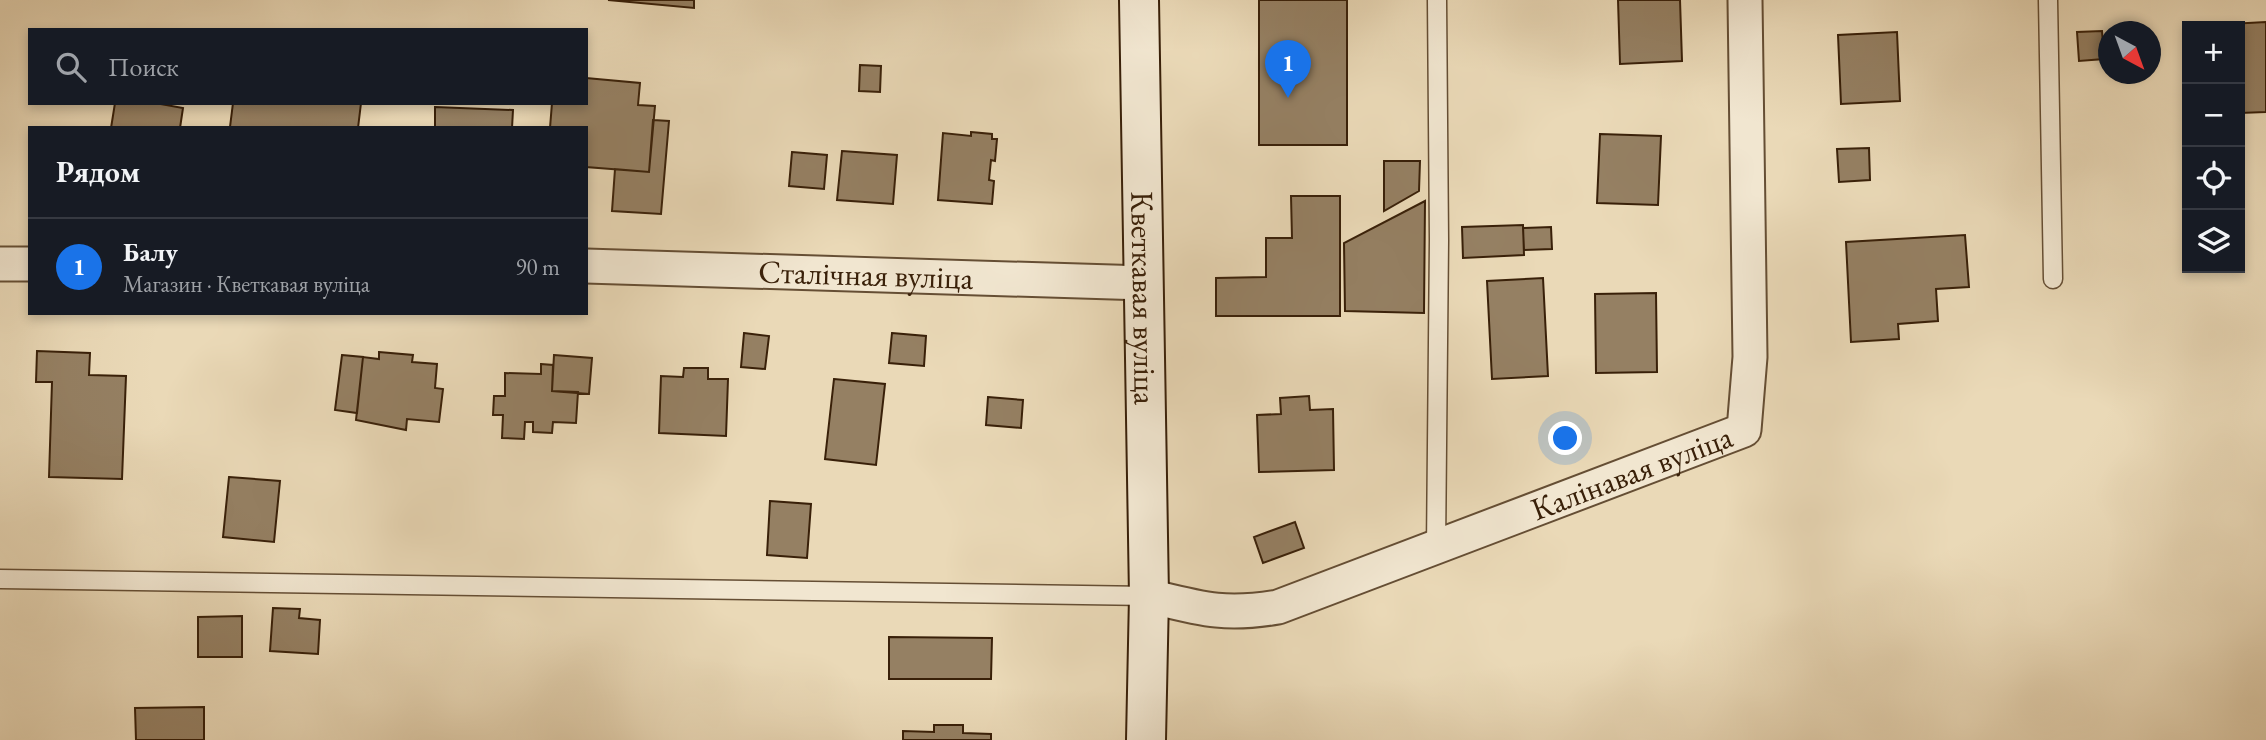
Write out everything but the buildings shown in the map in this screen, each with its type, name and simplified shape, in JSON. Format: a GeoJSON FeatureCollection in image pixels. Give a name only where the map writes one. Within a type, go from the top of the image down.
{"type":"FeatureCollection","features":[{"type":"Feature","properties":{"kind":"street","name":"Кветкавая вуліца"},"geometry":{"type":"LineString","coordinates":[[1139,0],[1149,596],[1146,740]]}},
{"type":"Feature","properties":{"kind":"street","name":"Калінавая вуліца"},"geometry":{"type":"LineString","coordinates":[[1149,596],[1217,612],[1241,613],[1278,607],[1744,430],[1750,358],[1745,0]]}},
{"type":"Feature","properties":{"kind":"street"},"geometry":{"type":"LineString","coordinates":[[0,264],[28,264]]}},
{"type":"Feature","properties":{"kind":"street","name":"Сталічная вуліца"},"geometry":{"type":"LineString","coordinates":[[588,266],[1145,283]]}},
{"type":"Feature","properties":{"kind":"lane"},"geometry":{"type":"LineString","coordinates":[[1436,548],[1439,240],[1437,0]]}},
{"type":"Feature","properties":{"kind":"lane"},"geometry":{"type":"LineString","coordinates":[[2048,0],[2053,279]]}},
{"type":"Feature","properties":{"kind":"lane"},"geometry":{"type":"LineString","coordinates":[[0,579],[1149,596]]}},
{"type":"Feature","properties":{"kind":"place","name":"Балу"},"geometry":{"type":"Point","coordinates":[1288,98]}}]}
